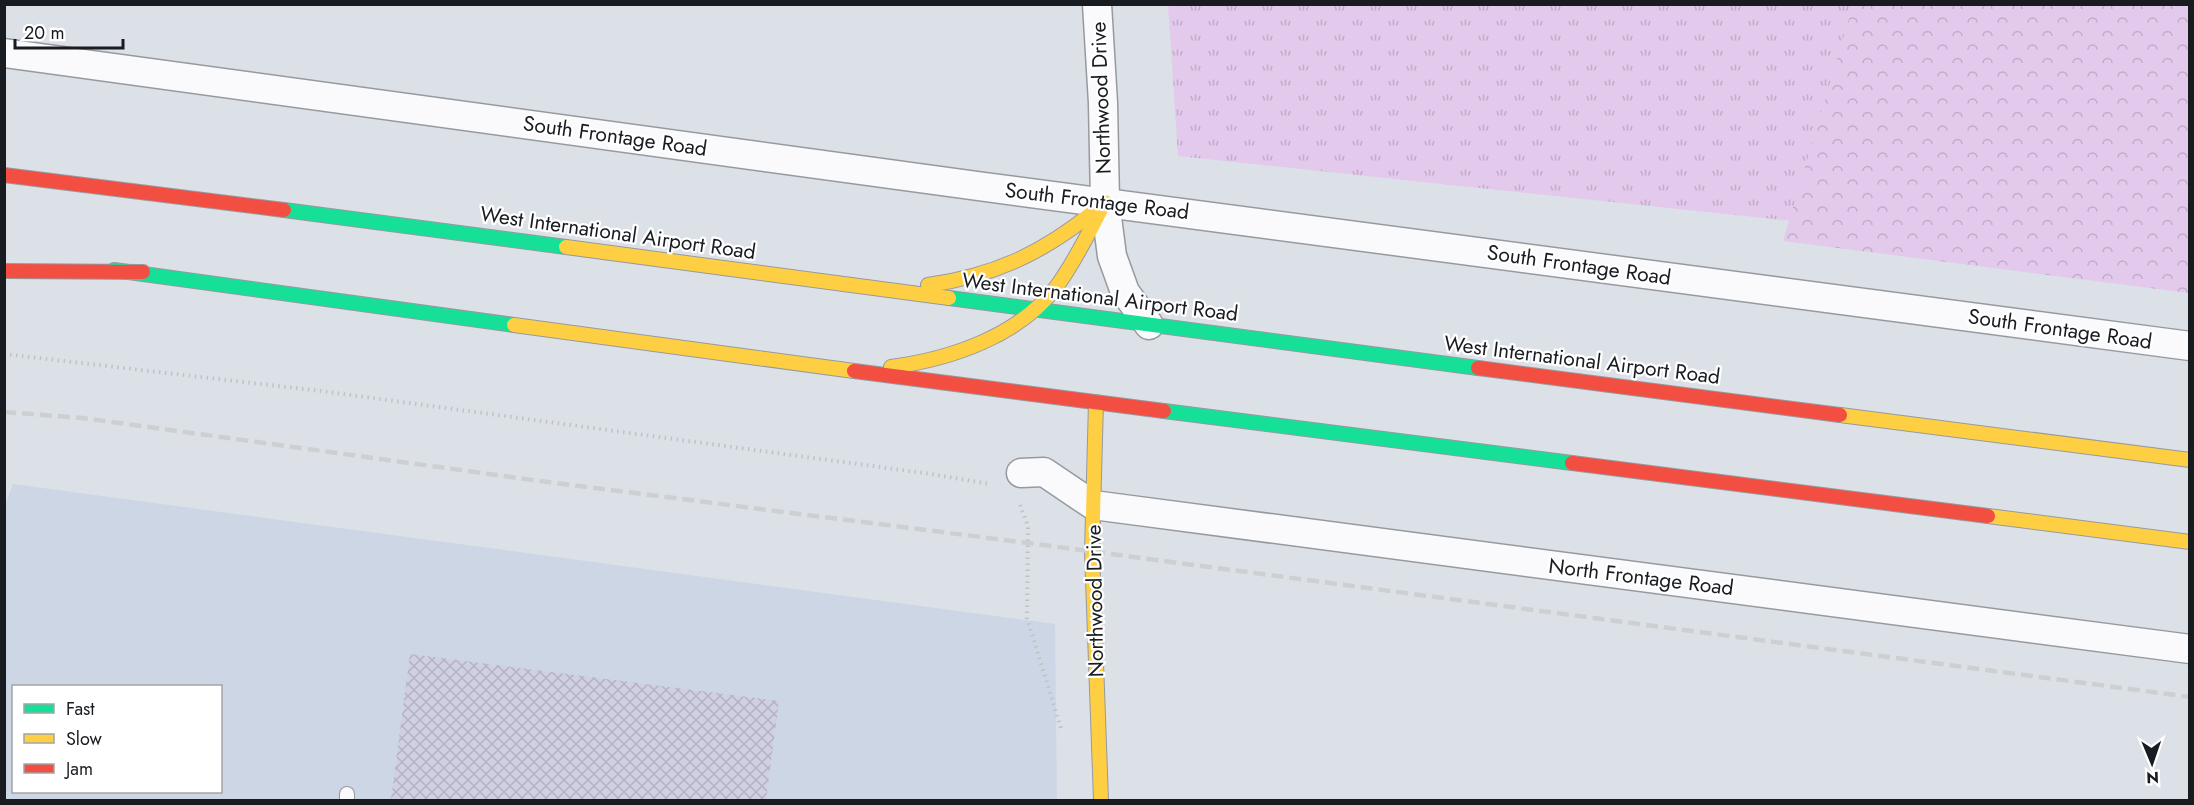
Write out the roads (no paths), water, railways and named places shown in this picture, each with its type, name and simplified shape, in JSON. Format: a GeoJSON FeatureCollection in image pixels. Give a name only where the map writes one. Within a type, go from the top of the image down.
{"type":"FeatureCollection","features":[{"type":"Feature","properties":{"kind":"main road","name":"West International Airport Road"},"geometry":{"type":"LineString","coordinates":[[4,175],[172,194],[1035,310],[2190,460]]}},
{"type":"Feature","properties":{"kind":"main road"},"geometry":{"type":"LineString","coordinates":[[842,284],[921,285],[965,280],[988,273],[1049,246],[1105,202]]}},
{"type":"Feature","properties":{"kind":"main road"},"geometry":{"type":"LineString","coordinates":[[854,371],[913,364],[957,352],[998,333],[1035,310],[1063,276],[1105,202]]}},
{"type":"Feature","properties":{"kind":"main road"},"geometry":{"type":"LineString","coordinates":[[4,261],[143,272],[854,371],[2190,542]]}},
{"type":"Feature","properties":{"kind":"main road"},"geometry":{"type":"LineString","coordinates":[[4,271],[143,272]]}},
{"type":"Feature","properties":{"kind":"main road","name":"Northwood Drive"},"geometry":{"type":"LineString","coordinates":[[1095,402],[1092,552],[1101,801]]}},
{"type":"Feature","properties":{"kind":"street","name":"Northwood Drive"},"geometry":{"type":"LineString","coordinates":[[1097,4],[1104,112],[1105,202],[1112,256],[1125,292],[1149,325]]}},
{"type":"Feature","properties":{"kind":"street","name":"South Frontage Road"},"geometry":{"type":"LineString","coordinates":[[4,53],[2190,346]]}},
{"type":"Feature","properties":{"kind":"street"},"geometry":{"type":"LineString","coordinates":[[1022,473],[1044,472],[1093,505]]}},
{"type":"Feature","properties":{"kind":"street","name":"North Frontage Road"},"geometry":{"type":"LineString","coordinates":[[1093,505],[2190,649]]}},
{"type":"Feature","properties":{"kind":"railway"},"geometry":{"type":"LineString","coordinates":[[4,412],[83,418],[540,481],[1028,543],[2190,697]]}}]}
